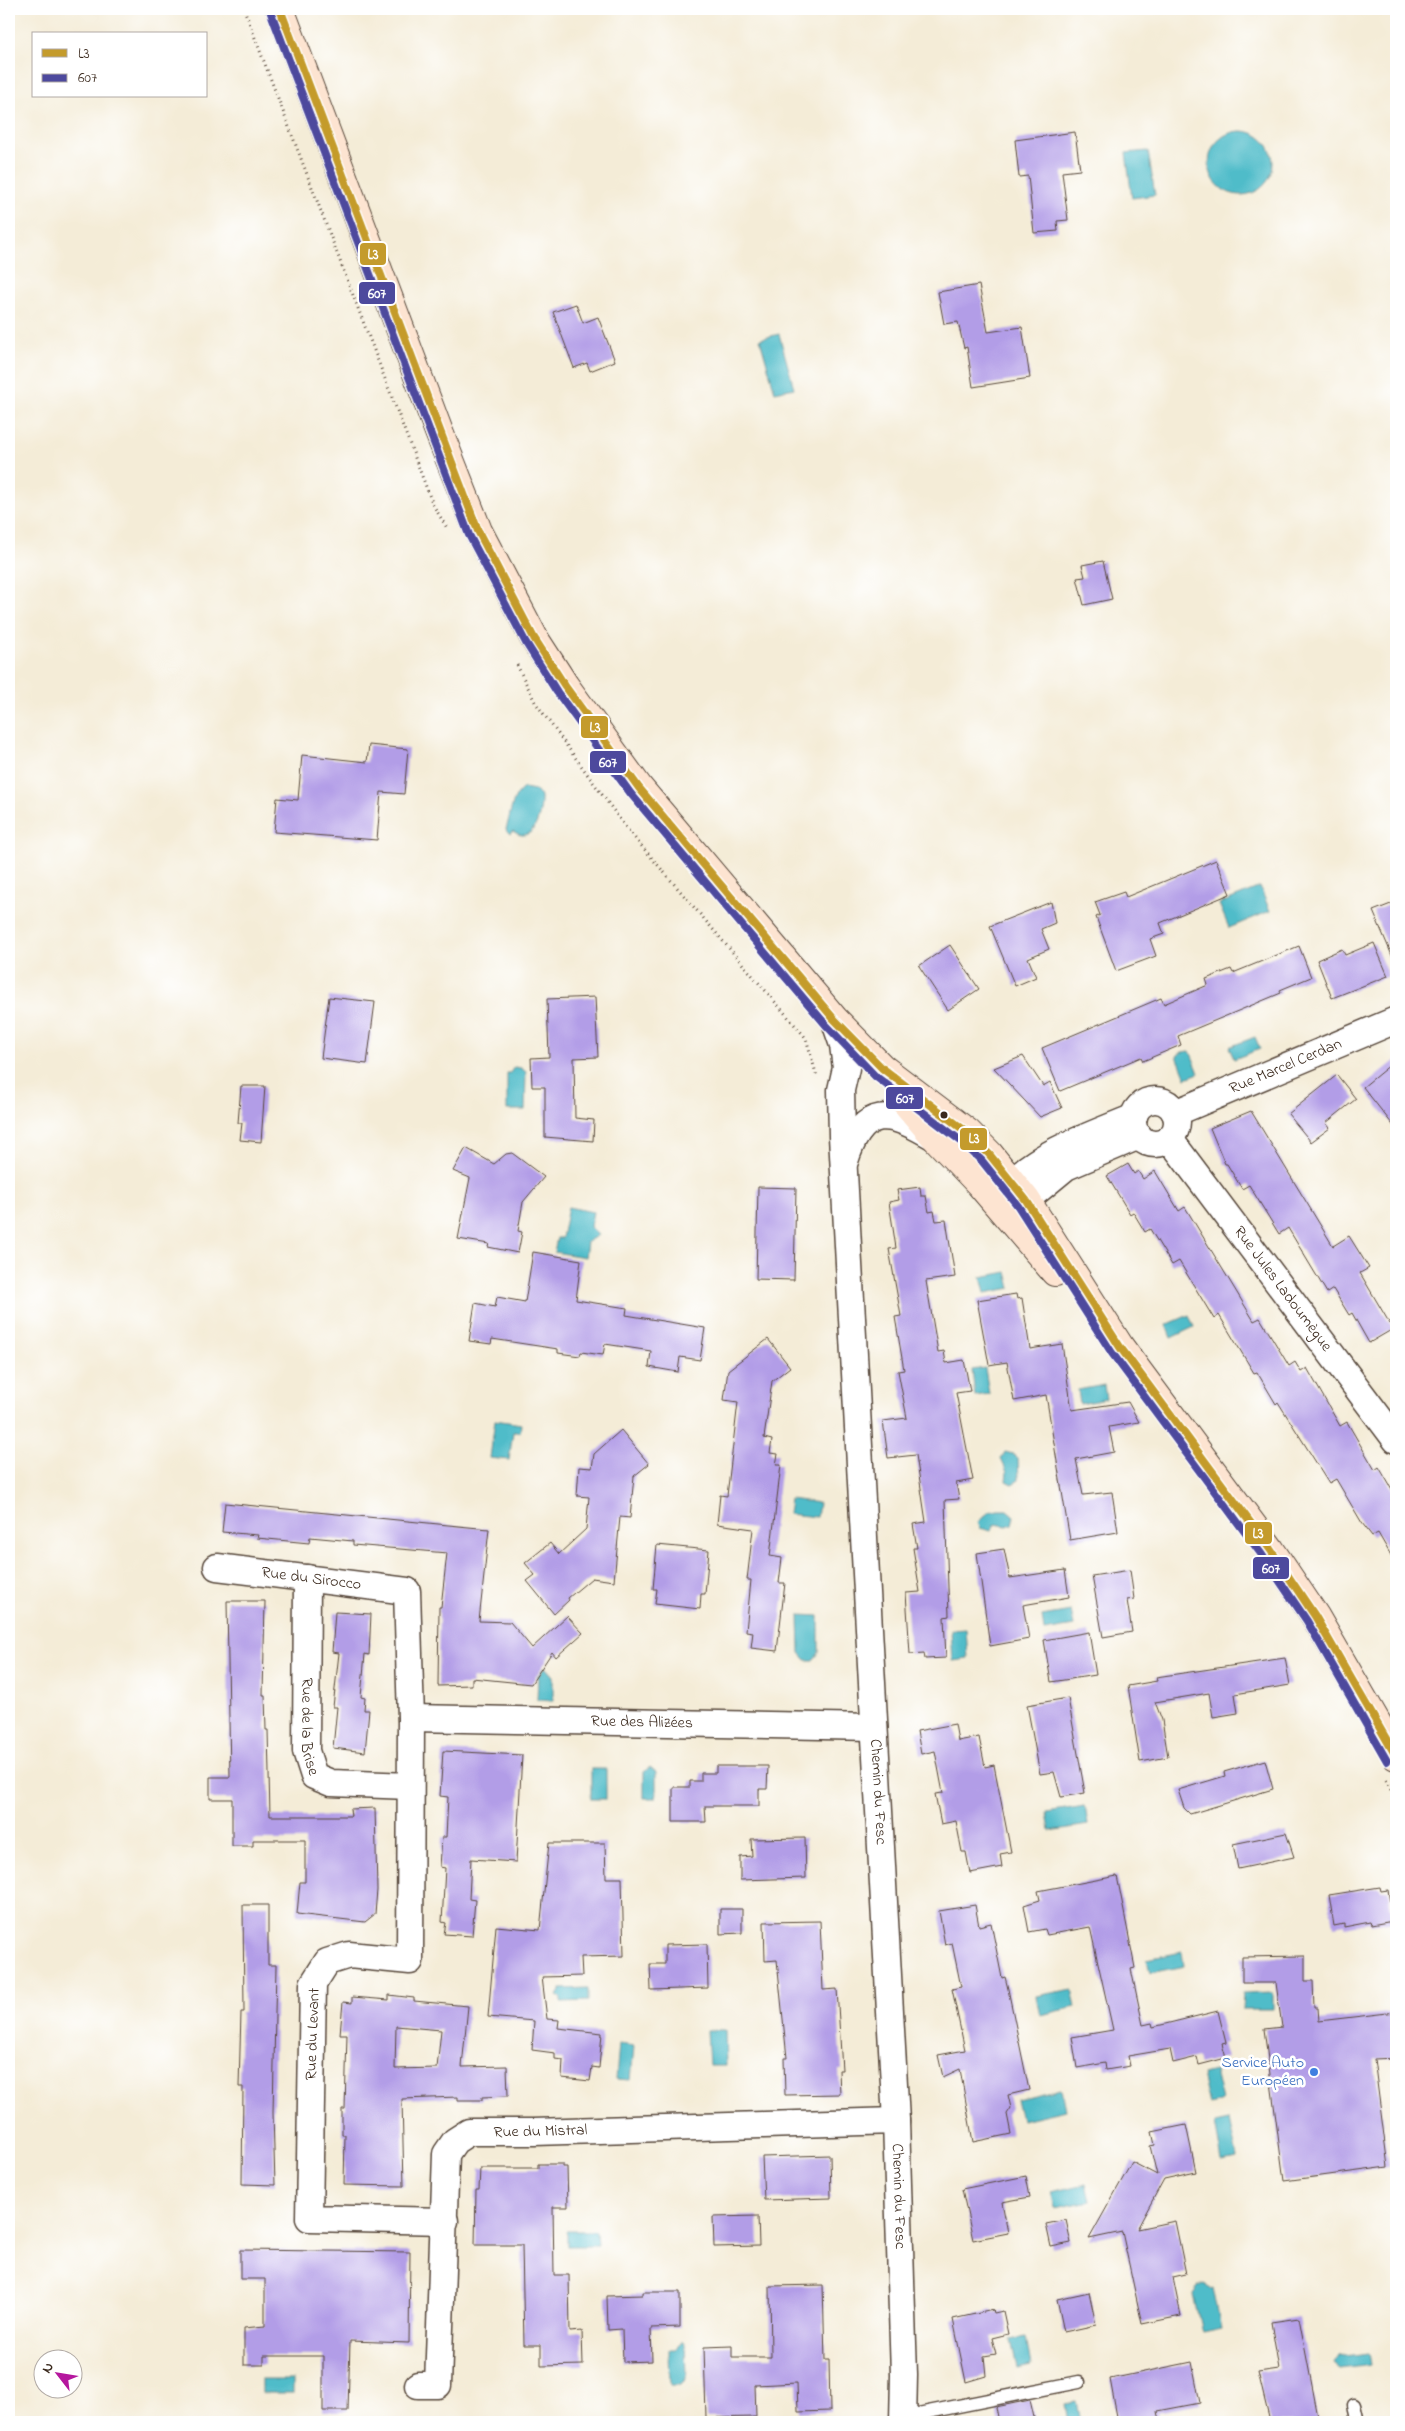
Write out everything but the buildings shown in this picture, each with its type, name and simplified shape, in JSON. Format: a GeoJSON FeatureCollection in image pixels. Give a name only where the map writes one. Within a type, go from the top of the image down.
{"type":"FeatureCollection","features":[{"type":"Feature","properties":{"kind":"main road"},"geometry":{"type":"LineString","coordinates":[[280,9],[459,486],[478,531],[507,589],[565,686],[638,788],[834,1019],[882,1068],[968,1134],[989,1154],[1012,1196],[1120,1347],[1270,1549],[1315,1616],[1396,1756]]}},
{"type":"Feature","properties":{"kind":"main road"},"geometry":{"type":"LineString","coordinates":[[882,1068],[900,1095],[936,1138],[1012,1196]]}},
{"type":"Feature","properties":{"kind":"street","name":"Chemin du Fesc"},"geometry":{"type":"LineString","coordinates":[[834,1019],[843,1045],[846,1068],[841,1090],[896,2122],[904,2375],[903,2420]]}},
{"type":"Feature","properties":{"kind":"street","name":"Rue Marcel Cerdan"},"geometry":{"type":"LineString","coordinates":[[1175,1113],[1396,1020]]}},
{"type":"Feature","properties":{"kind":"street"},"geometry":{"type":"LineString","coordinates":[[1154,1100],[1170,1106],[1175,1113],[1176,1129],[1169,1138],[1156,1144],[1148,1142],[1136,1126],[1139,1107],[1154,1100]]}},
{"type":"Feature","properties":{"kind":"street","name":"Chemin du Fesc"},"geometry":{"type":"LineString","coordinates":[[845,1161],[853,1137],[863,1124],[877,1118],[891,1117],[910,1122],[936,1138]]}},
{"type":"Feature","properties":{"kind":"street"},"geometry":{"type":"LineString","coordinates":[[1012,1196],[1136,1126]]}},
{"type":"Feature","properties":{"kind":"street","name":"Rue Jules Ladoumègue"},"geometry":{"type":"LineString","coordinates":[[1169,1138],[1396,1440]]}},
{"type":"Feature","properties":{"kind":"street","name":"Rue du Sirocco"},"geometry":{"type":"LineString","coordinates":[[217,1567],[407,1591]]}},
{"type":"Feature","properties":{"kind":"street","name":"Rue de la Brise"},"geometry":{"type":"LineString","coordinates":[[307,1578],[306,1751],[314,1776],[331,1783],[410,1786]]}},
{"type":"Feature","properties":{"kind":"street","name":"Rue du Levant"},"geometry":{"type":"LineString","coordinates":[[407,1591],[411,1718],[410,1960],[348,1955],[328,1962],[313,1984],[309,2218],[445,2221]]}},
{"type":"Feature","properties":{"kind":"street","name":"Rue des Alizées"},"geometry":{"type":"LineString","coordinates":[[411,1718],[874,1727]]}},
{"type":"Feature","properties":{"kind":"street","name":"Rue du Mistral"},"geometry":{"type":"LineString","coordinates":[[418,2385],[438,2385],[446,2154],[455,2141],[469,2132],[534,2132],[896,2122]]}},
{"type":"Feature","properties":{"kind":"lane"},"geometry":{"type":"LineString","coordinates":[[903,2420],[1079,2382]]}},
{"type":"Feature","properties":{"kind":"lane"},"geometry":{"type":"LineString","coordinates":[[1354,2405],[1358,2422]]}},
{"type":"Feature","properties":{"kind":"water"},"geometry":{"type":"Polygon","coordinates":[[[1241,131],[1259,137],[1267,145],[1273,163],[1267,181],[1259,189],[1241,195],[1223,189],[1215,181],[1209,163],[1215,145],[1223,137],[1241,131]]]}},
{"type":"Feature","properties":{"kind":"water"},"geometry":{"type":"Polygon","coordinates":[[[1148,151],[1155,195],[1132,198],[1126,153],[1148,151]]]}},
{"type":"Feature","properties":{"kind":"water"},"geometry":{"type":"Polygon","coordinates":[[[779,334],[794,388],[775,392],[760,339],[779,334]]]}},
{"type":"Feature","properties":{"kind":"water"},"geometry":{"type":"Polygon","coordinates":[[[524,788],[535,790],[541,797],[538,819],[535,826],[526,835],[520,835],[513,831],[510,834],[506,829],[512,807],[516,796],[524,788]]]}},
{"type":"Feature","properties":{"kind":"water"},"geometry":{"type":"Polygon","coordinates":[[[1260,887],[1270,911],[1229,928],[1219,904],[1260,887]]]}},
{"type":"Feature","properties":{"kind":"water"},"geometry":{"type":"Polygon","coordinates":[[[1255,1037],[1260,1049],[1234,1059],[1229,1047],[1255,1037]]]}},
{"type":"Feature","properties":{"kind":"water"},"geometry":{"type":"Polygon","coordinates":[[[1190,1051],[1199,1073],[1186,1078],[1177,1056],[1182,1052],[1190,1051]]]}},
{"type":"Feature","properties":{"kind":"water"},"geometry":{"type":"Polygon","coordinates":[[[514,1067],[521,1068],[526,1072],[525,1110],[507,1110],[507,1073],[510,1073],[514,1067]]]}},
{"type":"Feature","properties":{"kind":"water"},"geometry":{"type":"Polygon","coordinates":[[[568,1207],[593,1212],[590,1227],[598,1235],[587,1242],[585,1257],[554,1252],[557,1238],[562,1238],[568,1207]]]}},
{"type":"Feature","properties":{"kind":"water"},"geometry":{"type":"Polygon","coordinates":[[[1007,1272],[1011,1288],[985,1293],[981,1277],[1007,1272]]]}},
{"type":"Feature","properties":{"kind":"water"},"geometry":{"type":"Polygon","coordinates":[[[1189,1315],[1194,1327],[1171,1338],[1166,1325],[1189,1315]]]}},
{"type":"Feature","properties":{"kind":"water"},"geometry":{"type":"Polygon","coordinates":[[[985,1368],[989,1394],[975,1396],[972,1370],[985,1368]]]}},
{"type":"Feature","properties":{"kind":"water"},"geometry":{"type":"Polygon","coordinates":[[[1104,1385],[1106,1399],[1080,1404],[1078,1390],[1104,1385]]]}},
{"type":"Feature","properties":{"kind":"water"},"geometry":{"type":"Polygon","coordinates":[[[495,1420],[521,1424],[520,1432],[513,1432],[509,1460],[490,1458],[495,1420]]]}},
{"type":"Feature","properties":{"kind":"water"},"geometry":{"type":"Polygon","coordinates":[[[1005,1452],[1013,1454],[1018,1459],[1019,1480],[1012,1484],[1006,1481],[1007,1472],[1001,1459],[1005,1452]]]}},
{"type":"Feature","properties":{"kind":"water"},"geometry":{"type":"Polygon","coordinates":[[[790,1499],[819,1503],[817,1517],[788,1514],[790,1499]]]}},
{"type":"Feature","properties":{"kind":"water"},"geometry":{"type":"Polygon","coordinates":[[[1007,1510],[1014,1516],[1012,1524],[1007,1526],[995,1524],[991,1531],[980,1528],[978,1522],[989,1512],[1007,1510]]]}},
{"type":"Feature","properties":{"kind":"water"},"geometry":{"type":"Polygon","coordinates":[[[1071,1611],[1074,1626],[1044,1631],[1042,1616],[1071,1611]]]}},
{"type":"Feature","properties":{"kind":"water"},"geometry":{"type":"Polygon","coordinates":[[[799,1615],[819,1616],[819,1653],[813,1660],[806,1660],[800,1653],[799,1615]]]}},
{"type":"Feature","properties":{"kind":"water"},"geometry":{"type":"Polygon","coordinates":[[[966,1629],[968,1659],[953,1661],[951,1630],[966,1629]]]}},
{"type":"Feature","properties":{"kind":"water"},"geometry":{"type":"Polygon","coordinates":[[[545,1667],[553,1676],[553,1701],[537,1700],[538,1676],[545,1667]]]}},
{"type":"Feature","properties":{"kind":"water"},"geometry":{"type":"Polygon","coordinates":[[[650,1767],[656,1772],[656,1798],[644,1798],[644,1772],[650,1767]]]}},
{"type":"Feature","properties":{"kind":"water"},"geometry":{"type":"Polygon","coordinates":[[[591,1769],[606,1769],[606,1799],[591,1799],[591,1769]]]}},
{"type":"Feature","properties":{"kind":"water"},"geometry":{"type":"Polygon","coordinates":[[[1085,1806],[1088,1825],[1050,1831],[1047,1812],[1085,1806]]]}},
{"type":"Feature","properties":{"kind":"water"},"geometry":{"type":"Polygon","coordinates":[[[1182,1952],[1184,1966],[1150,1973],[1147,1959],[1182,1952]]]}},
{"type":"Feature","properties":{"kind":"water"},"geometry":{"type":"Polygon","coordinates":[[[588,1988],[588,2001],[561,2002],[561,1998],[557,1996],[561,1989],[588,1988]]]}},
{"type":"Feature","properties":{"kind":"water"},"geometry":{"type":"Polygon","coordinates":[[[1072,1989],[1076,2007],[1040,2015],[1036,1996],[1072,1989]]]}},
{"type":"Feature","properties":{"kind":"water"},"geometry":{"type":"Polygon","coordinates":[[[1273,1993],[1273,2009],[1242,2009],[1243,1994],[1273,1993]]]}},
{"type":"Feature","properties":{"kind":"water"},"geometry":{"type":"Polygon","coordinates":[[[707,2030],[725,2030],[726,2066],[709,2066],[707,2030]]]}},
{"type":"Feature","properties":{"kind":"water"},"geometry":{"type":"Polygon","coordinates":[[[619,2044],[634,2046],[631,2080],[616,2079],[619,2044]]]}},
{"type":"Feature","properties":{"kind":"water"},"geometry":{"type":"Polygon","coordinates":[[[1215,2071],[1222,2101],[1209,2105],[1202,2074],[1215,2071]]]}},
{"type":"Feature","properties":{"kind":"water"},"geometry":{"type":"Polygon","coordinates":[[[1061,2089],[1065,2110],[1022,2120],[1017,2099],[1061,2089]]]}},
{"type":"Feature","properties":{"kind":"water"},"geometry":{"type":"Polygon","coordinates":[[[1229,2120],[1237,2158],[1222,2161],[1215,2123],[1229,2120]]]}},
{"type":"Feature","properties":{"kind":"water"},"geometry":{"type":"Polygon","coordinates":[[[1086,2184],[1090,2201],[1055,2208],[1051,2192],[1086,2184]]]}},
{"type":"Feature","properties":{"kind":"water"},"geometry":{"type":"Polygon","coordinates":[[[567,2231],[596,2231],[597,2246],[567,2246],[567,2231]]]}},
{"type":"Feature","properties":{"kind":"water"},"geometry":{"type":"Polygon","coordinates":[[[1203,2285],[1210,2289],[1213,2288],[1221,2328],[1202,2332],[1193,2294],[1198,2287],[1203,2285]]]}},
{"type":"Feature","properties":{"kind":"water"},"geometry":{"type":"Polygon","coordinates":[[[1026,2337],[1031,2366],[1017,2369],[1011,2340],[1026,2337]]]}},
{"type":"Feature","properties":{"kind":"water"},"geometry":{"type":"Polygon","coordinates":[[[681,2343],[685,2343],[686,2379],[680,2385],[670,2385],[669,2349],[675,2349],[681,2343]]]}},
{"type":"Feature","properties":{"kind":"water"},"geometry":{"type":"Polygon","coordinates":[[[1368,2353],[1370,2365],[1341,2369],[1335,2364],[1339,2357],[1368,2353]]]}},
{"type":"Feature","properties":{"kind":"water"},"geometry":{"type":"Polygon","coordinates":[[[262,2380],[293,2380],[293,2393],[262,2393],[262,2380]]]}},
{"type":"Feature","properties":{"kind":"water"},"geometry":{"type":"Polygon","coordinates":[[[1076,2402],[1080,2422],[1068,2422],[1065,2404],[1076,2402]]]}},
{"type":"Feature","properties":{"kind":"transit line","name":"L3"},"geometry":{"type":"LineString","coordinates":[[280,9],[478,531],[534,638],[565,686],[639,788],[834,1019],[882,1068],[968,1133],[989,1154],[1026,1200],[1120,1347],[1270,1549],[1315,1616],[1396,1756]]}},
{"type":"Feature","properties":{"kind":"transit line","name":"607"},"geometry":{"type":"LineString","coordinates":[[271,13],[469,535],[526,643],[557,692],[631,794],[826,1025],[875,1076],[961,1141],[982,1161],[1018,1206],[1112,1353],[1262,1555],[1307,1621],[1387,1761]]}},
{"type":"Feature","properties":{"kind":"place","name":"Service Auto Européen"},"geometry":{"type":"Point","coordinates":[1314,2072]}}]}
